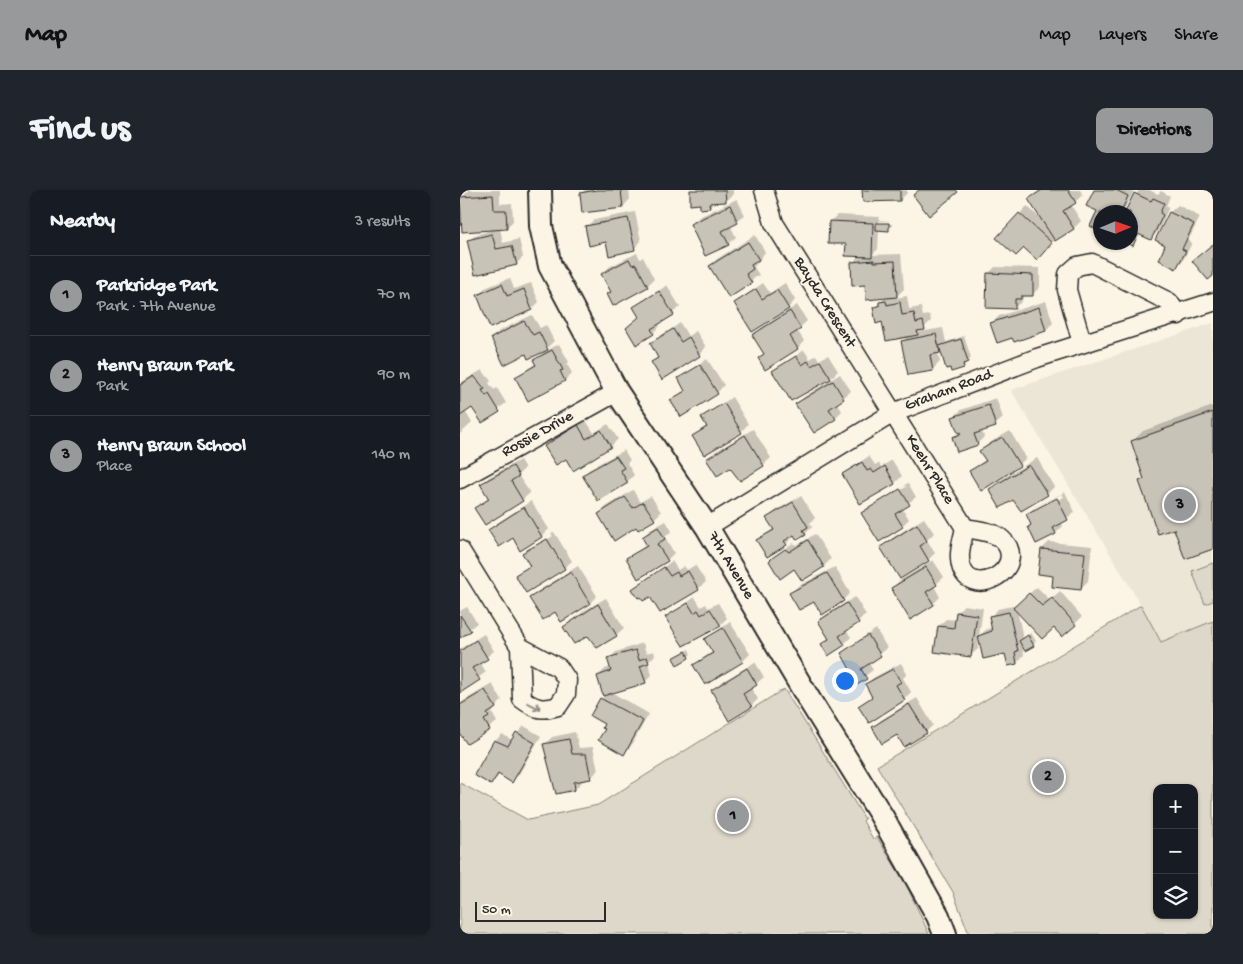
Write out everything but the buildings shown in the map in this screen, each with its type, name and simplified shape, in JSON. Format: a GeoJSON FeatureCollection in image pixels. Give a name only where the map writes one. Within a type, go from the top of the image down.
{"type":"FeatureCollection","features":[{"type":"Feature","properties":{"kind":"street","name":"7th Avenue"},"geometry":{"type":"LineString","coordinates":[[540,190],[541,226],[550,266],[617,392],[707,527],[880,815],[938,916],[946,934]]}},
{"type":"Feature","properties":{"kind":"street","name":"Bayda Crescent"},"geometry":{"type":"LineString","coordinates":[[764,190],[774,224],[893,413]]}},
{"type":"Feature","properties":{"kind":"street"},"geometry":{"type":"LineString","coordinates":[[1082,343],[1066,290],[1068,274],[1076,266],[1092,263],[1168,302],[1178,315]]}},
{"type":"Feature","properties":{"kind":"street","name":"Graham Road"},"geometry":{"type":"LineString","coordinates":[[707,527],[893,413],[1028,361],[1178,315],[1213,302]]}},
{"type":"Feature","properties":{"kind":"street","name":"Rossie Drive"},"geometry":{"type":"LineString","coordinates":[[460,479],[617,392]]}},
{"type":"Feature","properties":{"kind":"street","name":"Keehr Place"},"geometry":{"type":"LineString","coordinates":[[893,413],[965,528]]}},
{"type":"Feature","properties":{"kind":"street"},"geometry":{"type":"LineString","coordinates":[[460,550],[520,647]]}},
{"type":"Feature","properties":{"kind":"shaded area"},"geometry":{"type":"Polygon","coordinates":[[[1213,323],[1213,621],[1161,643],[1141,605],[1011,390],[1213,323]]]}},
{"type":"Feature","properties":{"kind":"shaded area"},"geometry":{"type":"Polygon","coordinates":[[[1213,563],[1213,601],[1205,604],[1192,571],[1213,563]]]}},
{"type":"Feature","properties":{"kind":"shaded area"},"geometry":{"type":"Polygon","coordinates":[[[1141,605],[1161,642],[1213,621],[1213,934],[969,934],[953,892],[877,766],[1141,605]]]}},
{"type":"Feature","properties":{"kind":"shaded area"},"geometry":{"type":"Polygon","coordinates":[[[784,689],[865,819],[863,821],[873,839],[877,837],[907,886],[929,934],[460,934],[460,783],[528,820],[598,805],[784,689]]]}},
{"type":"Feature","properties":{"kind":"place","name":"Henry Braun School"},"geometry":{"type":"Point","coordinates":[1180,505]}},
{"type":"Feature","properties":{"kind":"place","name":"Henry Braun Park"},"geometry":{"type":"Point","coordinates":[1048,777]}},
{"type":"Feature","properties":{"kind":"place","name":"Parkridge Park"},"geometry":{"type":"Point","coordinates":[733,816]}}]}
